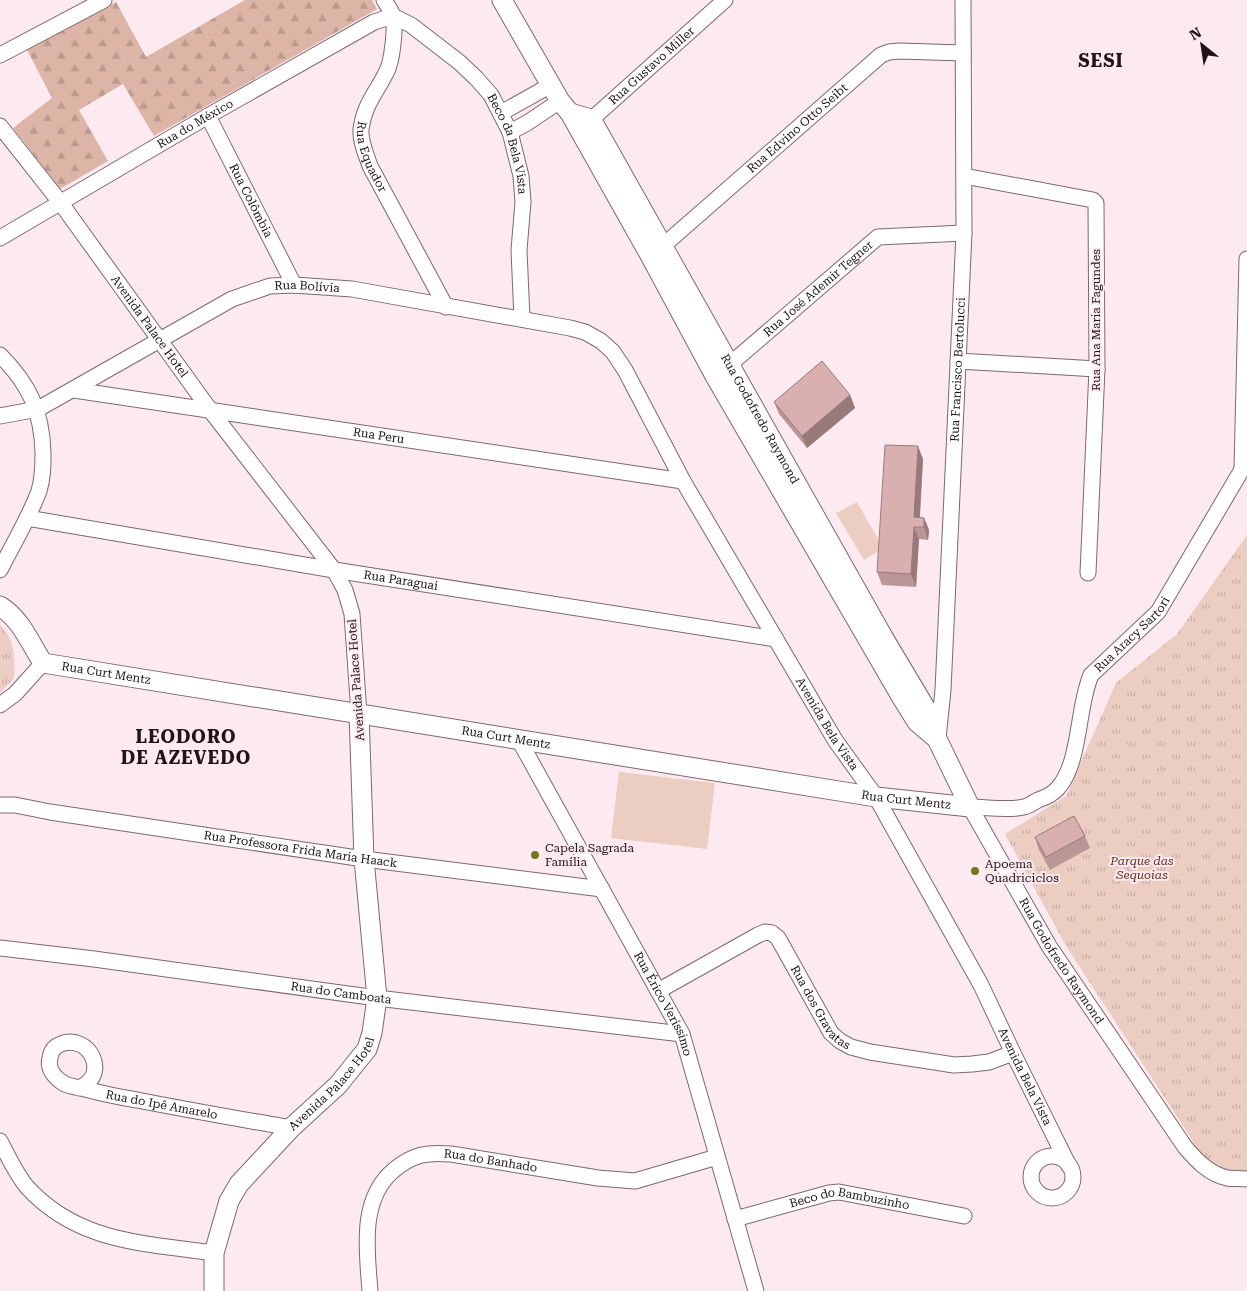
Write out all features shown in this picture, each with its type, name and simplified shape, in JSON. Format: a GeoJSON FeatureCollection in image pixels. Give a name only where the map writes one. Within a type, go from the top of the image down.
{"type":"FeatureCollection","features":[{"type":"Feature","properties":{"kind":"main road","name":"Rua Godofredo Raymond"},"geometry":{"type":"LineString","coordinates":[[502,0],[560,100],[585,125],[657,251],[912,714],[917,722],[937,739],[970,806]]}},
{"type":"Feature","properties":{"kind":"main road"},"geometry":{"type":"LineString","coordinates":[[0,606],[14,617],[43,663]]}},
{"type":"Feature","properties":{"kind":"main road","name":"Rua Curt Mentz"},"geometry":{"type":"LineString","coordinates":[[43,663],[876,797],[970,806]]}},
{"type":"Feature","properties":{"kind":"main road","name":"Avenida Palace Hotel"},"geometry":{"type":"LineString","coordinates":[[214,1291],[214,1253],[229,1201],[239,1184],[292,1128],[338,1085],[367,1049],[372,1033],[377,998],[364,859],[359,714]]}},
{"type":"Feature","properties":{"kind":"street"},"geometry":{"type":"LineString","coordinates":[[0,55],[104,0]]}},
{"type":"Feature","properties":{"kind":"street"},"geometry":{"type":"LineString","coordinates":[[384,0],[393,16]]}},
{"type":"Feature","properties":{"kind":"street","name":"Rua Gustavo Miller"},"geometry":{"type":"LineString","coordinates":[[585,125],[726,0]]}},
{"type":"Feature","properties":{"kind":"street","name":"Rua Francisco Bertolucci"},"geometry":{"type":"LineString","coordinates":[[937,739],[943,690],[964,233],[963,0]]}},
{"type":"Feature","properties":{"kind":"street","name":"Beco da Bela Vista"},"geometry":{"type":"LineString","coordinates":[[393,16],[410,25],[459,62],[476,78],[491,95],[510,132],[520,176],[523,202],[519,250],[522,318]]}},
{"type":"Feature","properties":{"kind":"street","name":"Rua do México"},"geometry":{"type":"LineString","coordinates":[[0,238],[208,116],[374,22],[393,16]]}},
{"type":"Feature","properties":{"kind":"street","name":"Rua Equador"},"geometry":{"type":"LineString","coordinates":[[393,16],[391,60],[387,72],[370,100],[365,114],[361,130],[363,148],[370,166],[446,307]]}},
{"type":"Feature","properties":{"kind":"street","name":"Rua Edvino Otto Seibt"},"geometry":{"type":"LineString","coordinates":[[657,251],[881,55],[899,51],[962,53]]}},
{"type":"Feature","properties":{"kind":"street"},"geometry":{"type":"LineString","coordinates":[[501,113],[560,100]]}},
{"type":"Feature","properties":{"kind":"street"},"geometry":{"type":"LineString","coordinates":[[510,132],[527,123],[560,100]]}},
{"type":"Feature","properties":{"kind":"street","name":"Rua Colômbia"},"geometry":{"type":"LineString","coordinates":[[208,116],[294,285]]}},
{"type":"Feature","properties":{"kind":"street","name":"Avenida Palace Hotel"},"geometry":{"type":"LineString","coordinates":[[0,126],[60,202],[158,341],[334,570],[345,590],[352,614],[359,714]]}},
{"type":"Feature","properties":{"kind":"street","name":"Rua Ana Maria Fagundes"},"geometry":{"type":"LineString","coordinates":[[964,176],[1093,200],[1096,203],[1097,369],[1088,573]]}},
{"type":"Feature","properties":{"kind":"street","name":"Rua José Ademir Tegner"},"geometry":{"type":"LineString","coordinates":[[722,371],[878,237],[964,233]]}},
{"type":"Feature","properties":{"kind":"street"},"geometry":{"type":"LineString","coordinates":[[1244,465],[1247,260]]}},
{"type":"Feature","properties":{"kind":"street","name":"Rua Bolívia"},"geometry":{"type":"LineString","coordinates":[[38,410],[232,299],[270,286],[294,285],[352,289],[570,328],[585,332],[601,341]]}},
{"type":"Feature","properties":{"kind":"street","name":"Avenida Bela Vista"},"geometry":{"type":"LineString","coordinates":[[601,341],[613,352],[625,370],[683,481],[835,740],[876,797],[982,985],[1013,1053],[1069,1166]]}},
{"type":"Feature","properties":{"kind":"street"},"geometry":{"type":"LineString","coordinates":[[0,354],[22,380],[38,410],[43,438],[43,473],[38,491],[27,518],[0,570]]}},
{"type":"Feature","properties":{"kind":"street"},"geometry":{"type":"LineString","coordinates":[[958,361],[1097,369]]}},
{"type":"Feature","properties":{"kind":"street","name":"Rua Peru"},"geometry":{"type":"LineString","coordinates":[[74,390],[683,481]]}},
{"type":"Feature","properties":{"kind":"street"},"geometry":{"type":"LineString","coordinates":[[0,416],[38,410]]}},
{"type":"Feature","properties":{"kind":"street","name":"Rua Aracy Sartori"},"geometry":{"type":"LineString","coordinates":[[970,806],[1024,807],[1044,798],[1057,789],[1067,772],[1075,746],[1086,687],[1091,675],[1158,612],[1244,465]]}},
{"type":"Feature","properties":{"kind":"street","name":"Rua Paraguai"},"geometry":{"type":"LineString","coordinates":[[27,518],[334,570],[776,639]]}},
{"type":"Feature","properties":{"kind":"street"},"geometry":{"type":"LineString","coordinates":[[0,705],[15,694],[43,663]]}},
{"type":"Feature","properties":{"kind":"street","name":"Rua Érico Veríssimo"},"geometry":{"type":"LineString","coordinates":[[518,740],[682,1034],[756,1291]]}},
{"type":"Feature","properties":{"kind":"street","name":"Rua Professora Frida Maria Haack"},"geometry":{"type":"LineString","coordinates":[[0,805],[15,805],[50,812],[364,859],[602,890]]}},
{"type":"Feature","properties":{"kind":"street","name":"Rua Godofredo Raymond"},"geometry":{"type":"LineString","coordinates":[[970,806],[1049,946],[1185,1147],[1198,1163],[1209,1170],[1226,1178],[1247,1179]]}},
{"type":"Feature","properties":{"kind":"street","name":"Rua dos Gravatas"},"geometry":{"type":"LineString","coordinates":[[658,991],[758,935],[765,932],[772,933],[778,938],[830,1033],[852,1047],[870,1052],[954,1065],[989,1062],[1013,1053]]}},
{"type":"Feature","properties":{"kind":"street","name":"Rua do Camboata"},"geometry":{"type":"LineString","coordinates":[[0,948],[377,998],[682,1034]]}},
{"type":"Feature","properties":{"kind":"street","name":"Rua do Ipê Amarelo"},"geometry":{"type":"LineString","coordinates":[[79,1088],[87,1085],[92,1078],[96,1067],[94,1057],[87,1049],[78,1044],[68,1042],[59,1044],[52,1052],[49,1060],[50,1068],[58,1080],[65,1084],[79,1088],[110,1096],[292,1128]]}},
{"type":"Feature","properties":{"kind":"street"},"geometry":{"type":"LineString","coordinates":[[1034,1165],[1045,1157],[1051,1156],[1064,1160],[1072,1172],[1070,1186],[1060,1196],[1053,1198],[1045,1197],[1035,1190],[1031,1177],[1034,1165],[1048,1145],[1051,1137],[1050,1126]]}},
{"type":"Feature","properties":{"kind":"street"},"geometry":{"type":"LineString","coordinates":[[0,1141],[26,1186],[43,1202],[83,1228],[103,1236],[214,1253]]}},
{"type":"Feature","properties":{"kind":"street","name":"Rua do Banhado"},"geometry":{"type":"LineString","coordinates":[[370,1291],[368,1234],[372,1200],[387,1176],[401,1164],[416,1157],[431,1152],[451,1154],[598,1178],[635,1180],[717,1157]]}},
{"type":"Feature","properties":{"kind":"street","name":"Beco do Bambuzinho"},"geometry":{"type":"LineString","coordinates":[[735,1219],[829,1193],[839,1192],[964,1216]]}},
{"type":"Feature","properties":{"kind":"green space"},"geometry":{"type":"Polygon","coordinates":[[[245,0],[372,0],[377,9],[154,136],[123,84],[79,110],[108,161],[60,189],[13,128],[52,98],[26,48],[116,2],[146,57],[245,0]]]}},
{"type":"Feature","properties":{"kind":"green space"},"geometry":{"type":"Polygon","coordinates":[[[857,502],[883,548],[864,560],[836,513],[857,502]]]}},
{"type":"Feature","properties":{"kind":"green space","name":"Parque das Sequoias"},"geometry":{"type":"Polygon","coordinates":[[[1247,535],[1247,1175],[1229,1173],[1205,1160],[1066,946],[1005,834],[1066,796],[1116,683],[1177,634],[1247,535]]]}},
{"type":"Feature","properties":{"kind":"green space"},"geometry":{"type":"Polygon","coordinates":[[[0,625],[9,637],[13,650],[14,678],[0,693],[0,625]]]}},
{"type":"Feature","properties":{"kind":"green space"},"geometry":{"type":"Polygon","coordinates":[[[619,772],[715,783],[707,849],[611,838],[619,772]]]}},
{"type":"Feature","properties":{"kind":"building"},"geometry":{"type":"Polygon","coordinates":[[[822,361],[850,395],[802,436],[774,402],[822,361]]]}},
{"type":"Feature","properties":{"kind":"building"},"geometry":{"type":"Polygon","coordinates":[[[885,445],[918,446],[914,517],[924,518],[924,527],[914,527],[911,574],[877,572],[885,445]]]}},
{"type":"Feature","properties":{"kind":"building"},"geometry":{"type":"Polygon","coordinates":[[[1074,816],[1085,836],[1046,857],[1035,837],[1074,816]]]}},
{"type":"Feature","properties":{"kind":"place","name":"Capela Sagrada Família"},"geometry":{"type":"Point","coordinates":[535,855]}},
{"type":"Feature","properties":{"kind":"place","name":"Apoema Quadriciclos"},"geometry":{"type":"Point","coordinates":[975,871]}},
{"type":"Feature","properties":{"kind":"district","name":"SESI"},"geometry":{"type":"Point","coordinates":[1101,61]}},
{"type":"Feature","properties":{"kind":"district","name":"LEODORO DE AZEVEDO"},"geometry":{"type":"Point","coordinates":[186,748]}}]}
